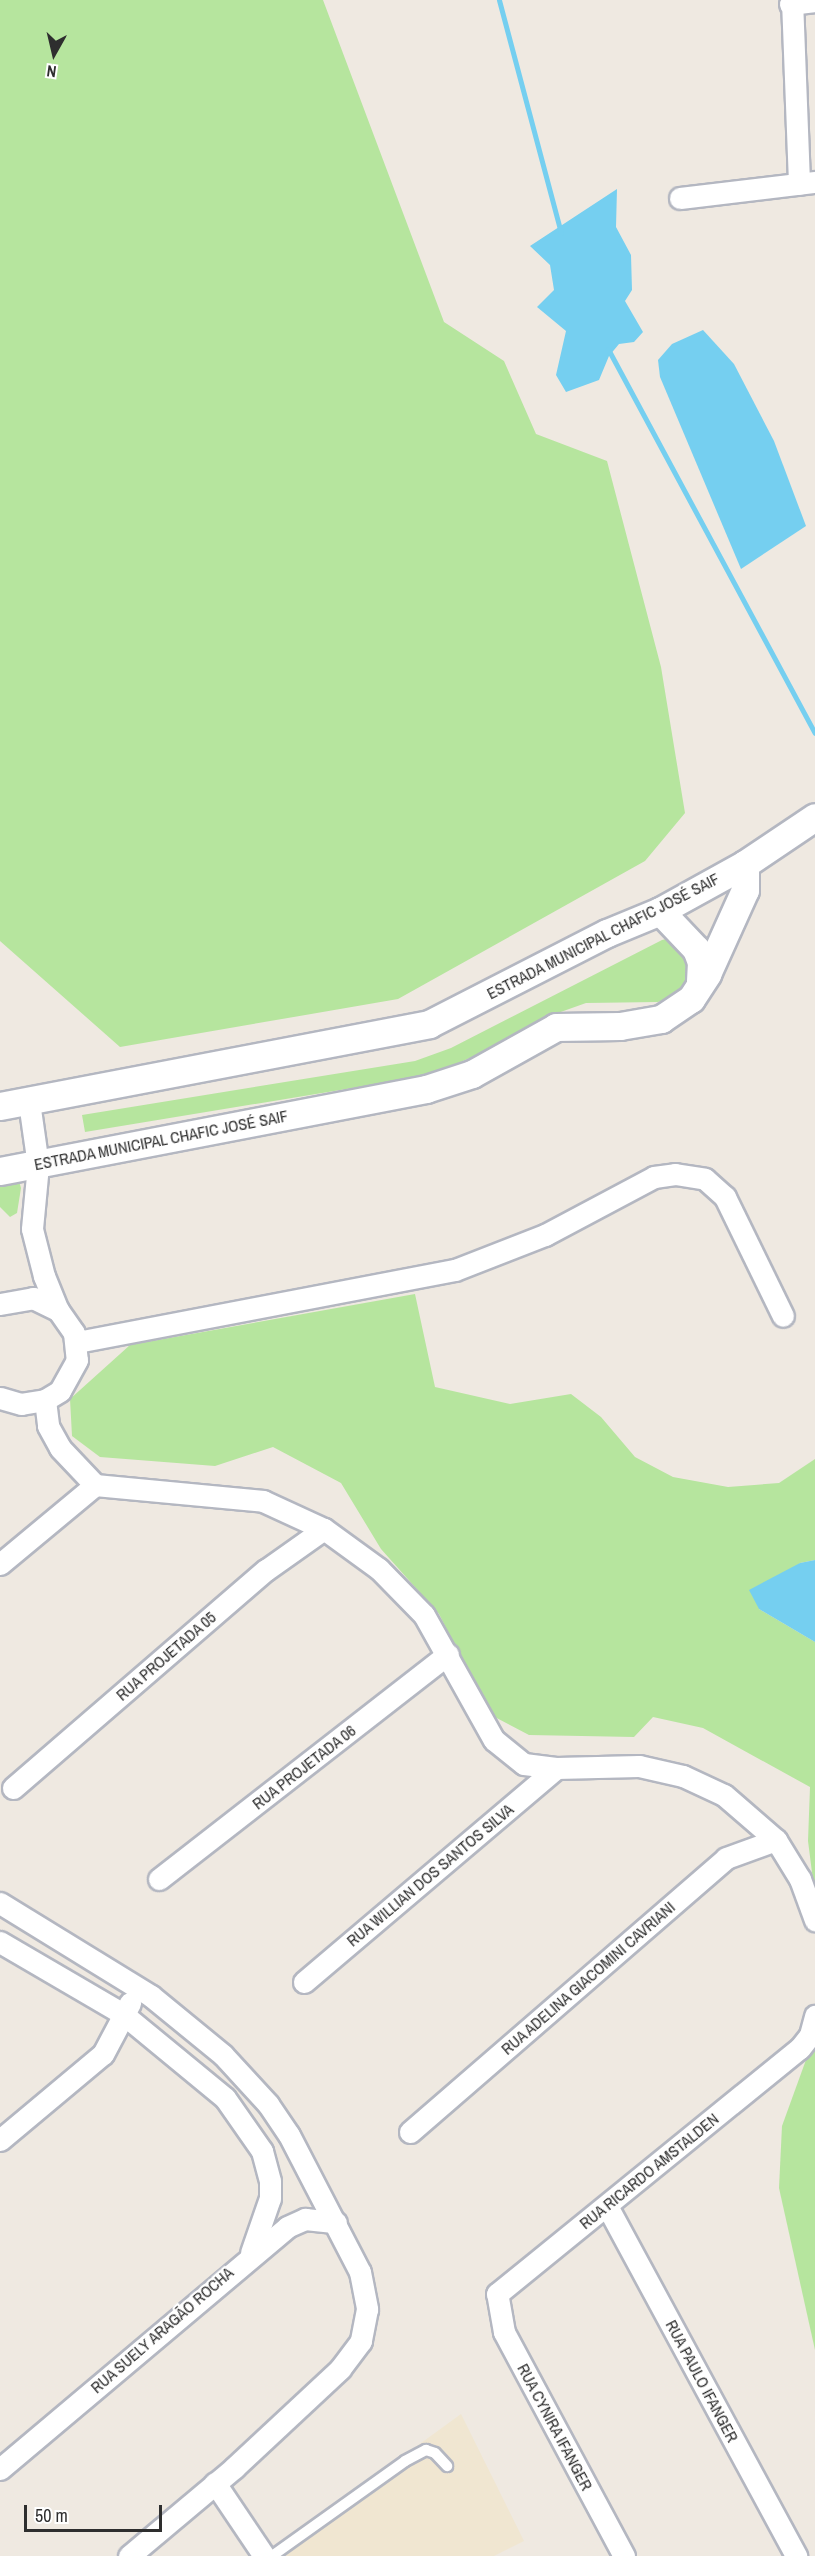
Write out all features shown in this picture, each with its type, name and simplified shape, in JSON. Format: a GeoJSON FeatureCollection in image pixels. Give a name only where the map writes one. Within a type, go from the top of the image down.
{"type":"FeatureCollection","features":[{"type":"Feature","properties":{"kind":"street"},"geometry":{"type":"LineString","coordinates":[[680,198],[807,183],[791,2],[815,2]]}},
{"type":"Feature","properties":{"kind":"street"},"geometry":{"type":"LineString","coordinates":[[745,864],[815,816]]}},
{"type":"Feature","properties":{"kind":"street","name":"ESTRADA MUNICIPAL CHAFIC JOSÉ SAIF"},"geometry":{"type":"LineString","coordinates":[[0,1106],[429,1024],[607,933],[660,911],[745,864],[745,890],[700,984],[691,999],[661,1019],[620,1026],[556,1027],[472,1074],[426,1089],[0,1171]]}},
{"type":"Feature","properties":{"kind":"street"},"geometry":{"type":"LineString","coordinates":[[660,911],[696,949],[701,962],[700,984]]}},
{"type":"Feature","properties":{"kind":"street"},"geometry":{"type":"LineString","coordinates":[[0,1398],[21,1404],[45,1400],[71,1377],[77,1360],[77,1342],[70,1324],[58,1310],[44,1276],[32,1229],[38,1165],[29,1102]]}},
{"type":"Feature","properties":{"kind":"street"},"geometry":{"type":"LineString","coordinates":[[77,1342],[455,1270],[545,1235],[654,1177],[675,1174],[705,1179],[725,1197],[783,1316]]}},
{"type":"Feature","properties":{"kind":"street"},"geometry":{"type":"LineString","coordinates":[[0,1304],[19,1298],[33,1298],[58,1310]]}},
{"type":"Feature","properties":{"kind":"street"},"geometry":{"type":"LineString","coordinates":[[45,1400],[48,1426],[60,1448],[95,1485],[263,1501],[324,1528],[405,1592],[448,1654],[494,1740],[524,1764],[556,1768],[628,1765],[683,1776],[724,1795],[776,1840],[800,1879],[815,1920]]}},
{"type":"Feature","properties":{"kind":"street"},"geometry":{"type":"LineString","coordinates":[[0,1564],[95,1485]]}},
{"type":"Feature","properties":{"kind":"street","name":"RUA PROJETADA 05"},"geometry":{"type":"LineString","coordinates":[[13,1788],[266,1570],[324,1528]]}},
{"type":"Feature","properties":{"kind":"street","name":"RUA PROJETADA 06"},"geometry":{"type":"LineString","coordinates":[[159,1879],[448,1654]]}},
{"type":"Feature","properties":{"kind":"street","name":"RUA WILLIAN DOS SANTOS SILVA"},"geometry":{"type":"LineString","coordinates":[[304,1982],[556,1768]]}},
{"type":"Feature","properties":{"kind":"street","name":"RUA ADELINA GIACOMINI CAVRIANI"},"geometry":{"type":"LineString","coordinates":[[410,2132],[726,1858],[776,1840]]}},
{"type":"Feature","properties":{"kind":"street"},"geometry":{"type":"LineString","coordinates":[[0,1903],[139,1988],[224,2055],[268,2104],[290,2134],[360,2272],[366,2309],[361,2341],[340,2370],[129,2556]]}},
{"type":"Feature","properties":{"kind":"street"},"geometry":{"type":"LineString","coordinates":[[0,1942],[123,2014],[225,2098],[262,2151],[270,2198],[251,2253]]}},
{"type":"Feature","properties":{"kind":"street"},"geometry":{"type":"LineString","coordinates":[[0,2140],[104,2054],[123,2014],[139,1988]]}},
{"type":"Feature","properties":{"kind":"street","name":"RUA RICARDO AMSTALDEN"},"geometry":{"type":"LineString","coordinates":[[497,2294],[800,2048],[810,2035],[815,2016]]}},
{"type":"Feature","properties":{"kind":"street","name":"RUA PAULO IFANGER"},"geometry":{"type":"LineString","coordinates":[[607,2206],[796,2556]]}},
{"type":"Feature","properties":{"kind":"street","name":"RUA SUELY ARAGÃO ROCHA"},"geometry":{"type":"LineString","coordinates":[[0,2469],[251,2253],[286,2227],[305,2220],[336,2222]]}},
{"type":"Feature","properties":{"kind":"street","name":"RUA CYNIRA IFANGER"},"geometry":{"type":"LineString","coordinates":[[497,2294],[504,2332],[624,2556]]}},
{"type":"Feature","properties":{"kind":"street"},"geometry":{"type":"LineString","coordinates":[[215,2482],[264,2556]]}},
{"type":"Feature","properties":{"kind":"lane"},"geometry":{"type":"LineString","coordinates":[[272,2556],[405,2461],[426,2450],[435,2453],[447,2466]]}},
{"type":"Feature","properties":{"kind":"shaded area"},"geometry":{"type":"Polygon","coordinates":[[[461,2414],[524,2541],[494,2556],[279,2556],[307,2526],[461,2414]]]}},
{"type":"Feature","properties":{"kind":"green space"},"geometry":{"type":"Polygon","coordinates":[[[0,0],[323,0],[444,322],[504,361],[536,434],[607,461],[661,667],[685,813],[645,861],[398,999],[120,1047],[0,941],[0,0]]]}},
{"type":"Feature","properties":{"kind":"green space"},"geometry":{"type":"Polygon","coordinates":[[[675,937],[695,977],[680,993],[658,1002],[586,1003],[541,1019],[481,1053],[431,1075],[85,1132],[82,1115],[415,1061],[451,1048],[662,940],[675,937]]]}},
{"type":"Feature","properties":{"kind":"green space"},"geometry":{"type":"Polygon","coordinates":[[[0,1180],[19,1181],[21,1188],[17,1213],[10,1217],[0,1207],[0,1180]]]}},
{"type":"Feature","properties":{"kind":"green space"},"geometry":{"type":"Polygon","coordinates":[[[415,1294],[435,1387],[510,1404],[571,1394],[601,1417],[635,1457],[673,1477],[728,1487],[779,1483],[815,1459],[815,1560],[800,1563],[759,1609],[815,1642],[815,1896],[808,1841],[810,1787],[703,1728],[653,1717],[634,1737],[529,1735],[489,1714],[439,1614],[381,1549],[341,1483],[273,1447],[215,1466],[100,1457],[72,1436],[70,1399],[130,1345],[415,1294]]]}},
{"type":"Feature","properties":{"kind":"green space"},"geometry":{"type":"Polygon","coordinates":[[[815,2035],[815,2350],[779,2188],[782,2126],[815,2035]]]}},
{"type":"Feature","properties":{"kind":"water"},"geometry":{"type":"Polygon","coordinates":[[[617,189],[616,227],[631,255],[632,290],[625,301],[643,332],[634,342],[619,344],[609,356],[599,380],[566,392],[556,375],[566,331],[537,307],[554,290],[550,265],[530,246],[617,189]]]}},
{"type":"Feature","properties":{"kind":"water"},"geometry":{"type":"Polygon","coordinates":[[[703,330],[734,364],[774,441],[806,526],[741,569],[660,377],[658,360],[672,344],[703,330]]]}},
{"type":"Feature","properties":{"kind":"water"},"geometry":{"type":"Polygon","coordinates":[[[815,1560],[815,1642],[759,1609],[749,1590],[800,1563],[815,1560]]]}},
{"type":"Feature","properties":{"kind":"waterway"},"geometry":{"type":"LineString","coordinates":[[499,0],[561,233]]}},
{"type":"Feature","properties":{"kind":"waterway"},"geometry":{"type":"LineString","coordinates":[[608,349],[815,733]]}}]}
